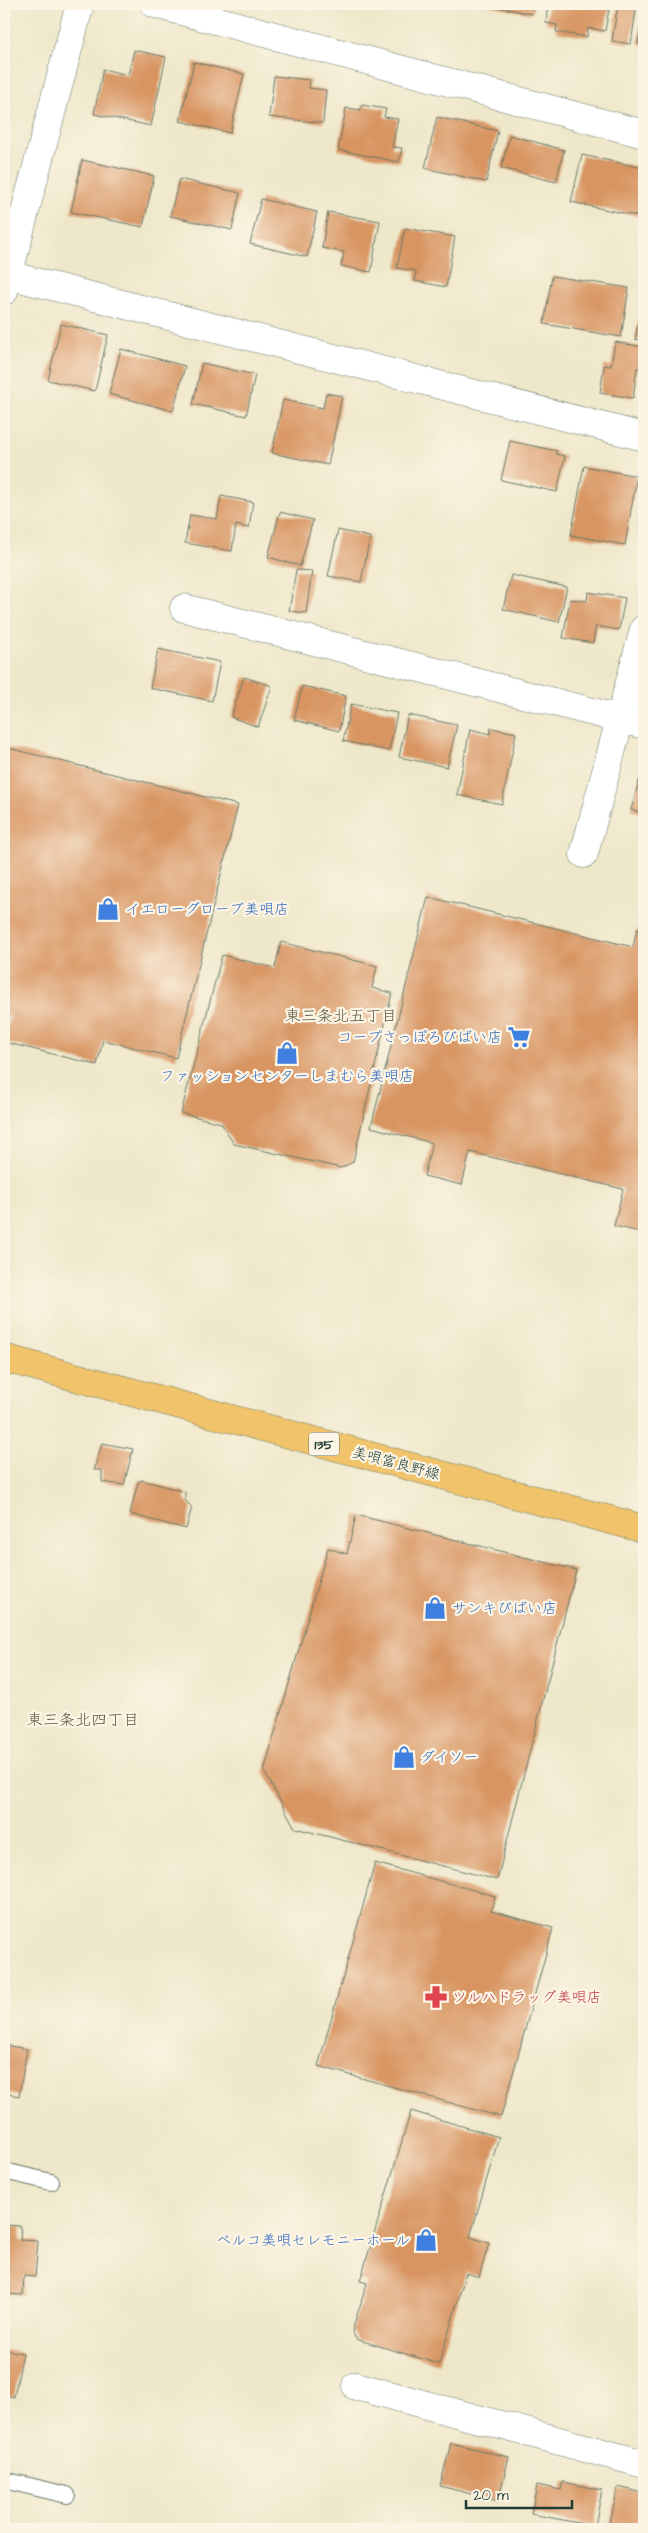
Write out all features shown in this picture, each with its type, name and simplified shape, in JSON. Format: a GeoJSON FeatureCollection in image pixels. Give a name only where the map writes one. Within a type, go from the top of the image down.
{"type":"FeatureCollection","features":[{"type":"Feature","properties":{"kind":"main road","name":"美唄富良野線"},"geometry":{"type":"LineString","coordinates":[[4,1358],[644,1528]]}},
{"type":"Feature","properties":{"kind":"street"},"geometry":{"type":"LineString","coordinates":[[80,4],[6,283],[644,437]]}},
{"type":"Feature","properties":{"kind":"street"},"geometry":{"type":"LineString","coordinates":[[155,4],[644,134]]}},
{"type":"Feature","properties":{"kind":"street"},"geometry":{"type":"LineString","coordinates":[[184,608],[633,722]]}},
{"type":"Feature","properties":{"kind":"street"},"geometry":{"type":"LineString","coordinates":[[584,854],[633,722],[644,629]]}},
{"type":"Feature","properties":{"kind":"street"},"geometry":{"type":"LineString","coordinates":[[356,2386],[644,2464]]}},
{"type":"Feature","properties":{"kind":"lane"},"geometry":{"type":"LineString","coordinates":[[4,2171],[51,2182]]}},
{"type":"Feature","properties":{"kind":"lane"},"geometry":{"type":"LineString","coordinates":[[4,2480],[67,2495]]}},
{"type":"Feature","properties":{"kind":"building"},"geometry":{"type":"Polygon","coordinates":[[[481,4],[534,4],[532,14],[481,4]]]}},
{"type":"Feature","properties":{"kind":"building"},"geometry":{"type":"Polygon","coordinates":[[[548,4],[610,4],[605,31],[588,28],[587,37],[556,32],[557,25],[546,23],[548,4]]]}},
{"type":"Feature","properties":{"kind":"building"},"geometry":{"type":"Polygon","coordinates":[[[618,4],[637,4],[631,44],[612,41],[618,4]]]}},
{"type":"Feature","properties":{"kind":"building"},"geometry":{"type":"Polygon","coordinates":[[[644,11],[644,45],[638,44],[644,11]]]}},
{"type":"Feature","properties":{"kind":"building"},"geometry":{"type":"Polygon","coordinates":[[[134,50],[166,57],[151,126],[94,114],[103,69],[128,75],[134,50]]]}},
{"type":"Feature","properties":{"kind":"building"},"geometry":{"type":"Polygon","coordinates":[[[194,62],[244,74],[230,133],[180,121],[194,62]]]}},
{"type":"Feature","properties":{"kind":"building"},"geometry":{"type":"Polygon","coordinates":[[[274,76],[310,80],[309,88],[326,90],[323,123],[269,117],[274,76]]]}},
{"type":"Feature","properties":{"kind":"building"},"geometry":{"type":"Polygon","coordinates":[[[362,105],[386,109],[384,117],[398,119],[392,147],[402,148],[399,162],[338,150],[346,108],[361,110],[362,105]]]}},
{"type":"Feature","properties":{"kind":"building"},"geometry":{"type":"Polygon","coordinates":[[[437,117],[498,131],[486,182],[425,168],[437,117]]]}},
{"type":"Feature","properties":{"kind":"building"},"geometry":{"type":"Polygon","coordinates":[[[510,135],[564,150],[556,182],[501,168],[510,135]]]}},
{"type":"Feature","properties":{"kind":"building"},"geometry":{"type":"Polygon","coordinates":[[[582,155],[644,168],[644,202],[641,217],[571,202],[582,155]]]}},
{"type":"Feature","properties":{"kind":"building"},"geometry":{"type":"Polygon","coordinates":[[[82,160],[154,176],[143,227],[71,212],[82,160]]]}},
{"type":"Feature","properties":{"kind":"building"},"geometry":{"type":"Polygon","coordinates":[[[179,179],[240,193],[232,230],[170,216],[179,179]]]}},
{"type":"Feature","properties":{"kind":"building"},"geometry":{"type":"Polygon","coordinates":[[[261,199],[317,212],[307,257],[250,244],[261,199]]]}},
{"type":"Feature","properties":{"kind":"building"},"geometry":{"type":"Polygon","coordinates":[[[328,212],[380,221],[371,272],[341,266],[344,252],[322,248],[328,212]]]}},
{"type":"Feature","properties":{"kind":"building"},"geometry":{"type":"Polygon","coordinates":[[[405,228],[455,237],[446,287],[415,281],[416,271],[397,268],[405,228]]]}},
{"type":"Feature","properties":{"kind":"building"},"geometry":{"type":"Polygon","coordinates":[[[552,276],[629,288],[621,337],[544,324],[552,276]]]}},
{"type":"Feature","properties":{"kind":"building"},"geometry":{"type":"Polygon","coordinates":[[[644,296],[644,341],[635,339],[644,296]]]}},
{"type":"Feature","properties":{"kind":"building"},"geometry":{"type":"Polygon","coordinates":[[[61,324],[108,335],[95,391],[48,380],[61,324]]]}},
{"type":"Feature","properties":{"kind":"building"},"geometry":{"type":"Polygon","coordinates":[[[615,342],[644,347],[644,369],[637,368],[633,398],[600,393],[604,365],[611,366],[615,342]]]}},
{"type":"Feature","properties":{"kind":"building"},"geometry":{"type":"Polygon","coordinates":[[[121,349],[185,366],[173,411],[109,394],[121,349]]]}},
{"type":"Feature","properties":{"kind":"building"},"geometry":{"type":"Polygon","coordinates":[[[202,363],[255,375],[246,416],[193,404],[202,363]]]}},
{"type":"Feature","properties":{"kind":"building"},"geometry":{"type":"Polygon","coordinates":[[[326,393],[342,396],[328,465],[272,453],[283,400],[323,408],[326,393]]]}},
{"type":"Feature","properties":{"kind":"building"},"geometry":{"type":"Polygon","coordinates":[[[510,441],[557,451],[556,454],[565,456],[557,492],[501,480],[510,441]]]}},
{"type":"Feature","properties":{"kind":"building"},"geometry":{"type":"Polygon","coordinates":[[[584,466],[637,476],[625,545],[571,535],[584,466]]]}},
{"type":"Feature","properties":{"kind":"building"},"geometry":{"type":"Polygon","coordinates":[[[221,496],[253,502],[249,528],[236,525],[232,551],[185,543],[190,515],[217,519],[221,496]]]}},
{"type":"Feature","properties":{"kind":"building"},"geometry":{"type":"Polygon","coordinates":[[[280,512],[313,520],[300,566],[268,557],[280,512]]]}},
{"type":"Feature","properties":{"kind":"building"},"geometry":{"type":"Polygon","coordinates":[[[338,530],[370,537],[361,582],[328,576],[338,530]]]}},
{"type":"Feature","properties":{"kind":"building"},"geometry":{"type":"Polygon","coordinates":[[[296,570],[312,571],[306,613],[289,611],[296,570]]]}},
{"type":"Feature","properties":{"kind":"building"},"geometry":{"type":"Polygon","coordinates":[[[511,575],[567,587],[559,622],[503,609],[511,575]]]}},
{"type":"Feature","properties":{"kind":"building"},"geometry":{"type":"Polygon","coordinates":[[[588,592],[625,598],[619,630],[596,626],[593,643],[563,638],[570,599],[587,601],[588,592]]]}},
{"type":"Feature","properties":{"kind":"building"},"geometry":{"type":"Polygon","coordinates":[[[158,649],[220,662],[212,701],[150,688],[158,649]]]}},
{"type":"Feature","properties":{"kind":"building"},"geometry":{"type":"Polygon","coordinates":[[[244,677],[272,686],[258,727],[231,717],[244,677]]]}},
{"type":"Feature","properties":{"kind":"building"},"geometry":{"type":"Polygon","coordinates":[[[302,686],[346,696],[339,731],[294,720],[302,686]]]}},
{"type":"Feature","properties":{"kind":"building"},"geometry":{"type":"Polygon","coordinates":[[[351,704],[397,713],[389,751],[343,741],[351,704]]]}},
{"type":"Feature","properties":{"kind":"building"},"geometry":{"type":"Polygon","coordinates":[[[408,715],[457,725],[447,767],[399,757],[408,715]]]}},
{"type":"Feature","properties":{"kind":"building"},"geometry":{"type":"Polygon","coordinates":[[[491,728],[516,733],[502,804],[457,795],[470,729],[490,734],[491,728]]]}},
{"type":"Feature","properties":{"kind":"building","name":"イエローグローブ美唄店"},"geometry":{"type":"Polygon","coordinates":[[[4,747],[238,805],[176,1058],[103,1040],[97,1065],[4,1042],[10,1015],[4,1013],[4,747]]]}},
{"type":"Feature","properties":{"kind":"building"},"geometry":{"type":"Polygon","coordinates":[[[641,774],[644,775],[644,814],[631,810],[641,774]]]}},
{"type":"Feature","properties":{"kind":"building","name":"コープさっぽろびばい店"},"geometry":{"type":"Polygon","coordinates":[[[428,897],[633,947],[637,929],[644,930],[644,1233],[614,1226],[623,1189],[470,1152],[462,1185],[424,1176],[432,1143],[371,1127],[428,897]]]}},
{"type":"Feature","properties":{"kind":"building","name":"ファッションセンターしまむら美唄店"},"geometry":{"type":"Polygon","coordinates":[[[281,942],[377,966],[372,988],[392,993],[353,1162],[341,1168],[234,1144],[221,1123],[181,1113],[222,955],[275,968],[281,942]]]}},
{"type":"Feature","properties":{"kind":"building"},"geometry":{"type":"Polygon","coordinates":[[[102,1443],[133,1449],[124,1485],[102,1482],[102,1470],[94,1470],[102,1443]]]}},
{"type":"Feature","properties":{"kind":"building"},"geometry":{"type":"Polygon","coordinates":[[[142,1480],[185,1492],[185,1500],[192,1507],[186,1529],[130,1514],[138,1482],[142,1480]]]}},
{"type":"Feature","properties":{"kind":"building"},"geometry":{"type":"Polygon","coordinates":[[[356,1515],[576,1570],[497,1880],[295,1828],[264,1771],[328,1548],[347,1554],[356,1515]]]}},
{"type":"Feature","properties":{"kind":"building","name":"ツルハドラッグ美唄店"},"geometry":{"type":"Polygon","coordinates":[[[375,1863],[495,1896],[491,1911],[553,1928],[501,2117],[318,2066],[375,1863]]]}},
{"type":"Feature","properties":{"kind":"building"},"geometry":{"type":"Polygon","coordinates":[[[4,2045],[27,2049],[19,2096],[4,2093],[4,2045]]]}},
{"type":"Feature","properties":{"kind":"building","name":"ベルコ美唄セレモニーホール"},"geometry":{"type":"Polygon","coordinates":[[[411,2111],[499,2137],[470,2237],[489,2243],[479,2277],[466,2273],[439,2364],[356,2339],[352,2331],[367,2283],[360,2281],[411,2111]]]}},
{"type":"Feature","properties":{"kind":"building"},"geometry":{"type":"Polygon","coordinates":[[[4,2225],[21,2226],[20,2240],[38,2241],[35,2277],[24,2276],[23,2295],[4,2294],[4,2225]]]}},
{"type":"Feature","properties":{"kind":"building"},"geometry":{"type":"Polygon","coordinates":[[[644,2340],[644,2362],[638,2361],[644,2340]]]}},
{"type":"Feature","properties":{"kind":"building"},"geometry":{"type":"Polygon","coordinates":[[[4,2350],[23,2353],[14,2397],[4,2395],[4,2350]]]}},
{"type":"Feature","properties":{"kind":"building"},"geometry":{"type":"Polygon","coordinates":[[[451,2443],[509,2457],[498,2501],[440,2486],[451,2443]]]}},
{"type":"Feature","properties":{"kind":"building"},"geometry":{"type":"Polygon","coordinates":[[[563,2482],[602,2490],[595,2526],[531,2514],[537,2485],[561,2490],[563,2482]]]}},
{"type":"Feature","properties":{"kind":"building"},"geometry":{"type":"Polygon","coordinates":[[[618,2487],[644,2493],[644,2529],[609,2527],[618,2487]]]}},
{"type":"Feature","properties":{"kind":"place","name":"イエローグローブ美唄店"},"geometry":{"type":"Point","coordinates":[108,909]}},
{"type":"Feature","properties":{"kind":"place","name":"コープさっぽろびばい店"},"geometry":{"type":"Point","coordinates":[519,1037]}},
{"type":"Feature","properties":{"kind":"place","name":"ファッションセンターしまむら美唄店"},"geometry":{"type":"Point","coordinates":[287,1053]}},
{"type":"Feature","properties":{"kind":"place","name":"サンキびばい店"},"geometry":{"type":"Point","coordinates":[435,1608]}},
{"type":"Feature","properties":{"kind":"place","name":"ダイソー"},"geometry":{"type":"Point","coordinates":[404,1757]}},
{"type":"Feature","properties":{"kind":"place","name":"ツルハドラッグ美唄店"},"geometry":{"type":"Point","coordinates":[436,1997]}},
{"type":"Feature","properties":{"kind":"place","name":"ベルコ美唄セレモニーホール"},"geometry":{"type":"Point","coordinates":[426,2240]}},
{"type":"Feature","properties":{"kind":"district","name":"東三条北五丁目"},"geometry":{"type":"Point","coordinates":[341,1015]}},
{"type":"Feature","properties":{"kind":"district","name":"東三条北四丁目"},"geometry":{"type":"Point","coordinates":[83,1719]}}]}
